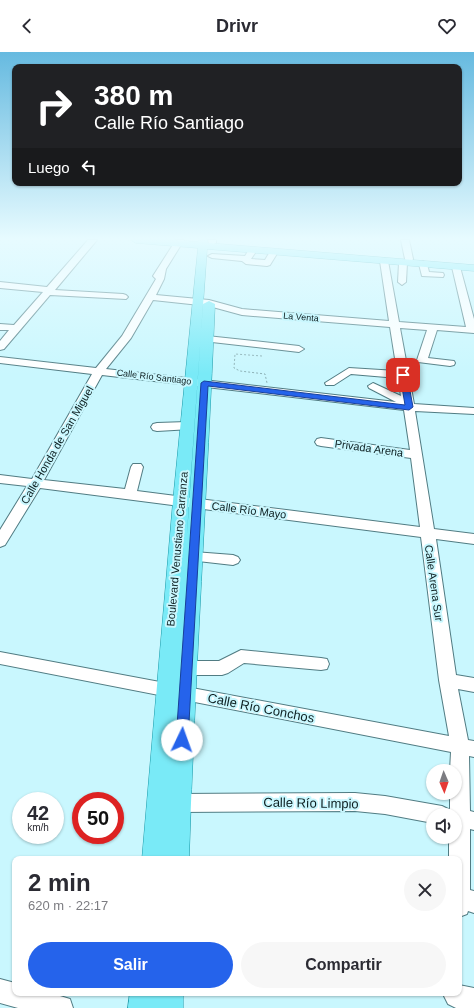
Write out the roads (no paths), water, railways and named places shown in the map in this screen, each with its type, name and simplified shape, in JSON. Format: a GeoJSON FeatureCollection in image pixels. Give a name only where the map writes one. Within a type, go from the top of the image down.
{"type":"FeatureCollection","features":[{"type":"Feature","properties":{"kind":"main road","name":"Boulevard Venustiano Carranza"},"geometry":{"type":"LineString","coordinates":[[176,856],[179,803],[175,692],[186,668],[194,557],[189,498],[187,426],[191,381],[205,285]]}},
{"type":"Feature","properties":{"kind":"main road","name":"Boulevard Venustiano Carranza"},"geometry":{"type":"LineString","coordinates":[[155,856],[175,692],[189,498],[204,383],[207,337],[203,302]]}},
{"type":"Feature","properties":{"kind":"main road"},"geometry":{"type":"LineString","coordinates":[[143,1008],[144,996]]}},
{"type":"Feature","properties":{"kind":"main road"},"geometry":{"type":"LineString","coordinates":[[168,1008],[169,996]]}},
{"type":"Feature","properties":{"kind":"street"},"geometry":{"type":"LineString","coordinates":[[0,285],[49,291],[123,297]]}},
{"type":"Feature","properties":{"kind":"street"},"geometry":{"type":"LineString","coordinates":[[0,347],[55,285]]}},
{"type":"Feature","properties":{"kind":"street","name":"Calle Honda de San Miguel"},"geometry":{"type":"LineString","coordinates":[[115,350],[114,345],[118,337],[152,285]]}},
{"type":"Feature","properties":{"kind":"street","name":"Calle Honda de San Miguel"},"geometry":{"type":"LineString","coordinates":[[0,542],[38,480],[99,371],[126,338],[157,285]]}},
{"type":"Feature","properties":{"kind":"street","name":"Calle Arena Sur"},"geometry":{"type":"LineString","coordinates":[[388,285],[417,455],[448,680],[467,748],[459,808]]}},
{"type":"Feature","properties":{"kind":"street"},"geometry":{"type":"LineString","coordinates":[[461,285],[473,330]]}},
{"type":"Feature","properties":{"kind":"street","name":"La Venta"},"geometry":{"type":"LineString","coordinates":[[150,297],[203,302],[242,312],[473,330]]}},
{"type":"Feature","properties":{"kind":"street"},"geometry":{"type":"LineString","coordinates":[[0,327],[16,328]]}},
{"type":"Feature","properties":{"kind":"street"},"geometry":{"type":"LineString","coordinates":[[433,327],[422,360],[450,363]]}},
{"type":"Feature","properties":{"kind":"street"},"geometry":{"type":"LineString","coordinates":[[207,337],[233,338]]}},
{"type":"Feature","properties":{"kind":"street"},"geometry":{"type":"LineString","coordinates":[[207,337],[299,349]]}},
{"type":"Feature","properties":{"kind":"street","name":"Calle Río Santiago"},"geometry":{"type":"LineString","coordinates":[[0,360],[474,412]]}},
{"type":"Feature","properties":{"kind":"street"},"geometry":{"type":"LineString","coordinates":[[330,383],[349,371],[403,375]]}},
{"type":"Feature","properties":{"kind":"street"},"geometry":{"type":"LineString","coordinates":[[373,386],[409,406]]}},
{"type":"Feature","properties":{"kind":"street"},"geometry":{"type":"LineString","coordinates":[[157,427],[187,426]]}},
{"type":"Feature","properties":{"kind":"street","name":"Privada Arena"},"geometry":{"type":"LineString","coordinates":[[321,442],[417,455]]}},
{"type":"Feature","properties":{"kind":"street"},"geometry":{"type":"LineString","coordinates":[[131,490],[137,467]]}},
{"type":"Feature","properties":{"kind":"street","name":"Calle Río Mayo"},"geometry":{"type":"LineString","coordinates":[[0,472],[38,480]]}},
{"type":"Feature","properties":{"kind":"street","name":"Calle Río Mayo"},"geometry":{"type":"LineString","coordinates":[[0,479],[38,480],[131,490],[427,529],[474,539]]}},
{"type":"Feature","properties":{"kind":"street","name":"Calle Río Mayo"},"geometry":{"type":"LineString","coordinates":[[427,529],[474,530]]}},
{"type":"Feature","properties":{"kind":"street"},"geometry":{"type":"LineString","coordinates":[[194,557],[232,560]]}},
{"type":"Feature","properties":{"kind":"street"},"geometry":{"type":"LineString","coordinates":[[186,668],[222,668],[241,656],[321,664]]}},
{"type":"Feature","properties":{"kind":"street","name":"Calle Río Conchos"},"geometry":{"type":"LineString","coordinates":[[0,658],[467,748]]}},
{"type":"Feature","properties":{"kind":"street"},"geometry":{"type":"LineString","coordinates":[[448,680],[474,685]]}},
{"type":"Feature","properties":{"kind":"street","name":"Calle Río Limpio"},"geometry":{"type":"LineString","coordinates":[[179,803],[355,802],[385,805],[426,812]]}},
{"type":"Feature","properties":{"kind":"street","name":"Calle Arena Sur"},"geometry":{"type":"LineString","coordinates":[[458,844],[458,856]]}},
{"type":"Feature","properties":{"kind":"street"},"geometry":{"type":"LineString","coordinates":[[462,899],[474,902]]}},
{"type":"Feature","properties":{"kind":"street"},"geometry":{"type":"LineString","coordinates":[[0,991],[12,994]]}},
{"type":"Feature","properties":{"kind":"street"},"geometry":{"type":"LineString","coordinates":[[18,996],[61,1008]]}}]}
